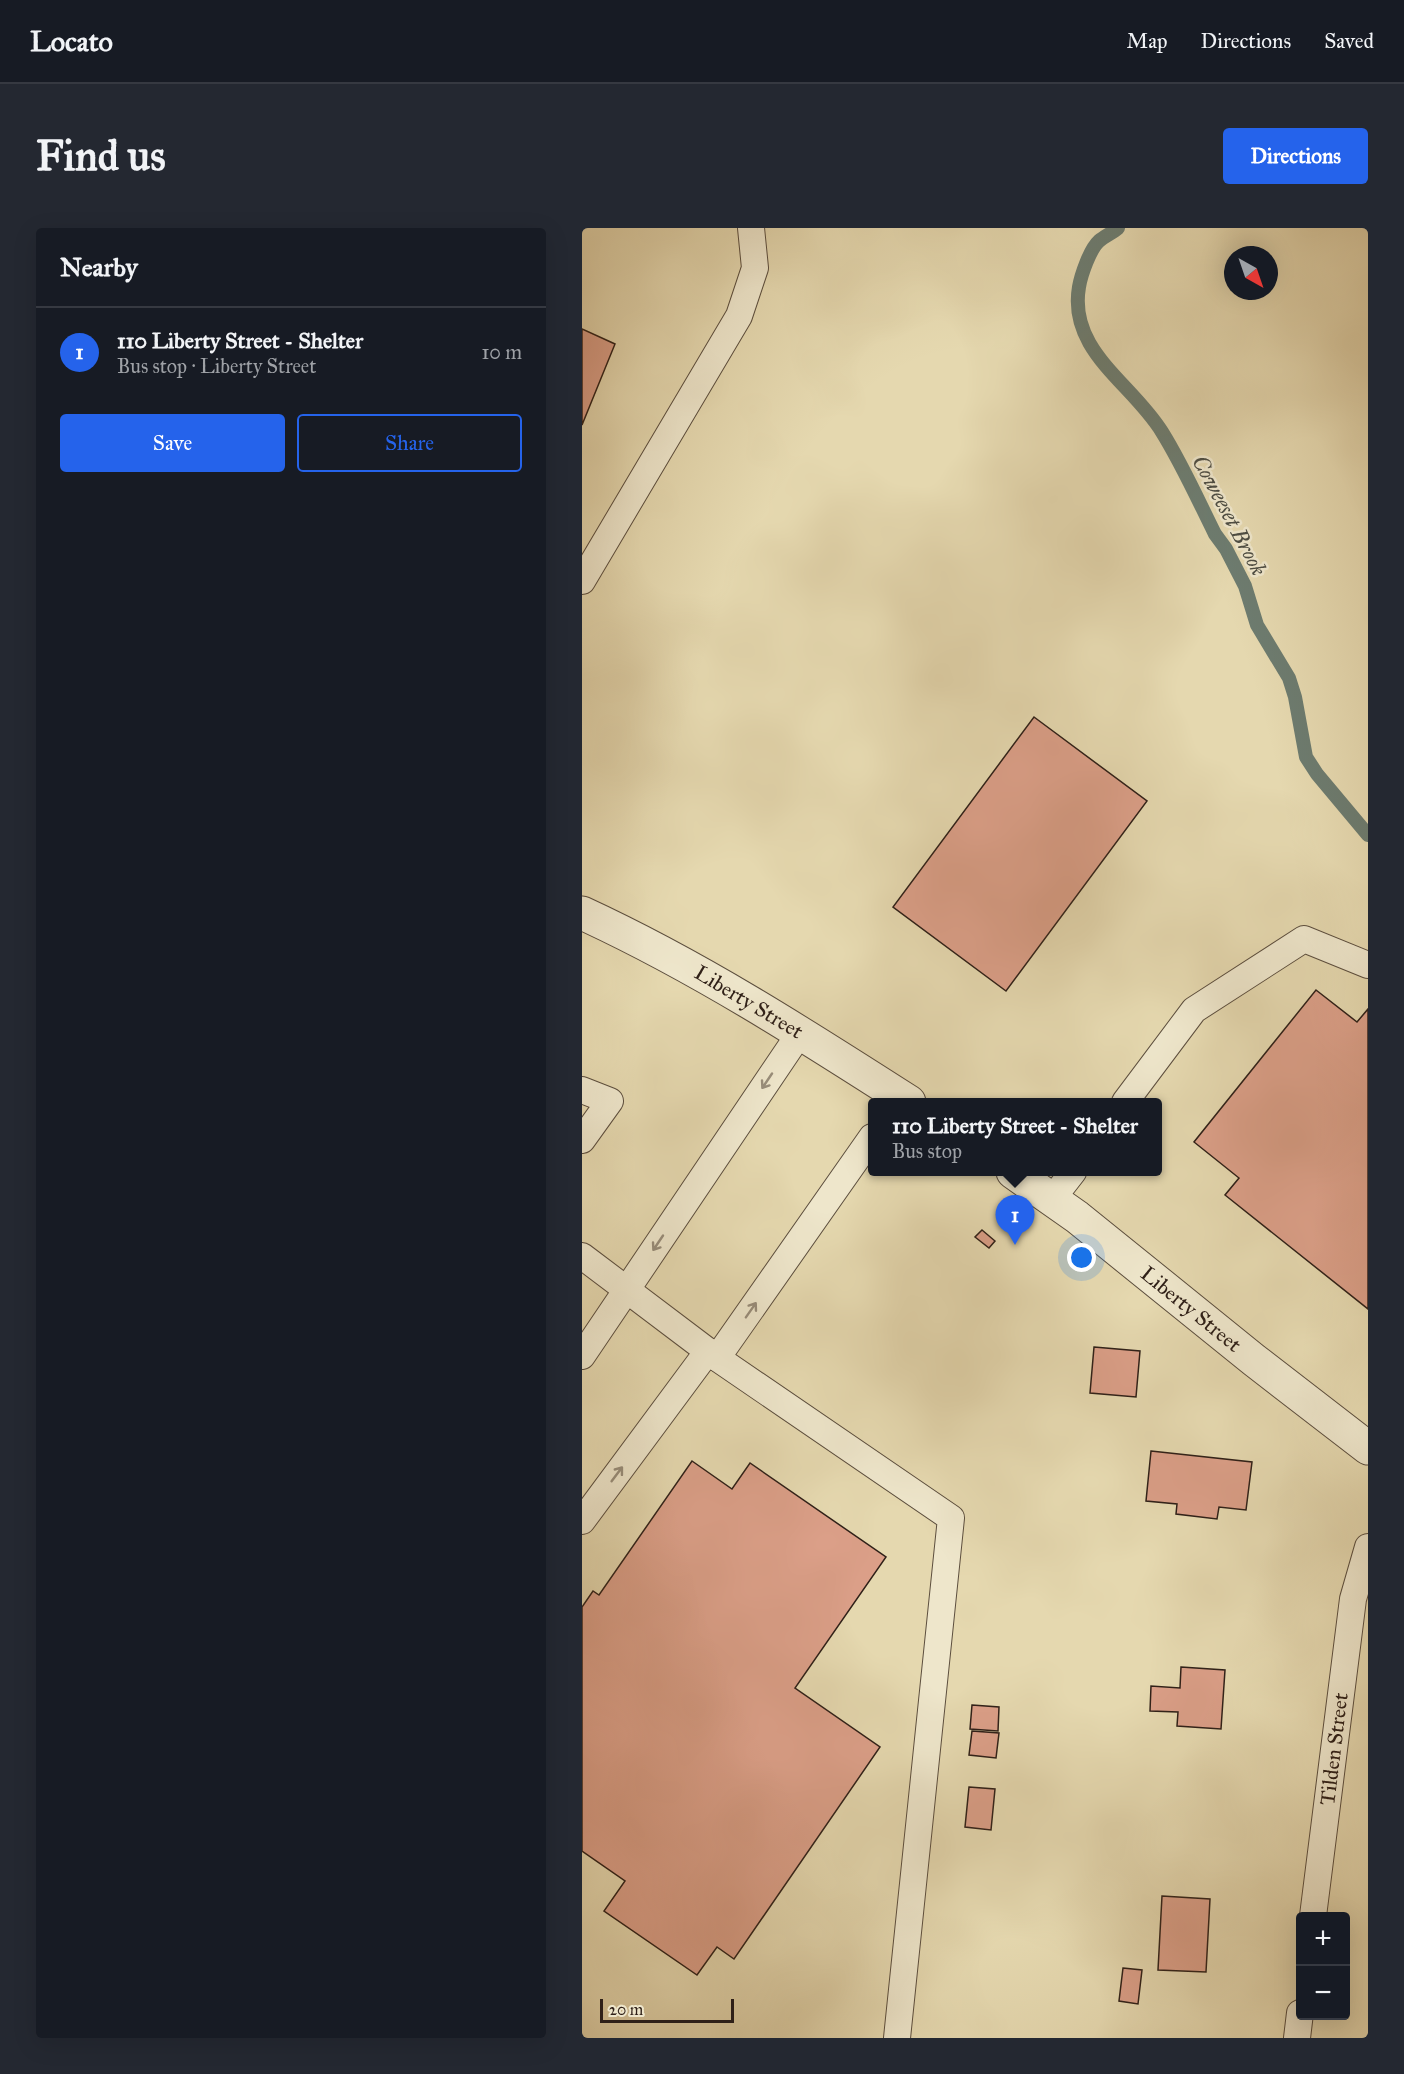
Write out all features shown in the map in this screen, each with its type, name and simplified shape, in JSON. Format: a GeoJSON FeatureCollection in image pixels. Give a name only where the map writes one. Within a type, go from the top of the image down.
{"type":"FeatureCollection","features":[{"type":"Feature","properties":{"kind":"street","name":"Liberty Street"},"geometry":{"type":"LineString","coordinates":[[582,913],[689,966],[800,1033],[898,1098]]}},
{"type":"Feature","properties":{"kind":"street","name":"Liberty Street"},"geometry":{"type":"LineString","coordinates":[[1018,1176],[1052,1199],[1368,1448]]}},
{"type":"Feature","properties":{"kind":"lane"},"geometry":{"type":"LineString","coordinates":[[582,580],[739,316],[755,268],[751,228]]}},
{"type":"Feature","properties":{"kind":"lane"},"geometry":{"type":"LineString","coordinates":[[1128,1098],[1194,1010],[1305,939],[1368,965]]}},
{"type":"Feature","properties":{"kind":"lane"},"geometry":{"type":"LineString","coordinates":[[582,1356],[800,1033]]}},
{"type":"Feature","properties":{"kind":"lane"},"geometry":{"type":"LineString","coordinates":[[582,1090],[610,1101],[582,1140]]}},
{"type":"Feature","properties":{"kind":"lane"},"geometry":{"type":"LineString","coordinates":[[582,1521],[713,1354],[868,1144]]}},
{"type":"Feature","properties":{"kind":"lane"},"geometry":{"type":"LineString","coordinates":[[1052,1199],[1070,1176]]}},
{"type":"Feature","properties":{"kind":"lane"},"geometry":{"type":"LineString","coordinates":[[582,1256],[713,1354],[951,1518],[897,2038]]}},
{"type":"Feature","properties":{"kind":"lane","name":"Tilden Street"},"geometry":{"type":"LineString","coordinates":[[1314,1912],[1353,1599],[1368,1548]]}},
{"type":"Feature","properties":{"kind":"lane"},"geometry":{"type":"LineString","coordinates":[[1297,2038],[1299,2020]]}},
{"type":"Feature","properties":{"kind":"building"},"geometry":{"type":"Polygon","coordinates":[[[582,329],[615,344],[582,425],[582,329]]]}},
{"type":"Feature","properties":{"kind":"building"},"geometry":{"type":"Polygon","coordinates":[[[1034,717],[1147,801],[1006,991],[893,907],[1034,717]]]}},
{"type":"Feature","properties":{"kind":"building"},"geometry":{"type":"Polygon","coordinates":[[[1316,990],[1357,1022],[1368,1009],[1368,1309],[1225,1195],[1239,1178],[1194,1142],[1316,990]]]}},
{"type":"Feature","properties":{"kind":"building"},"geometry":{"type":"Polygon","coordinates":[[[982,1230],[995,1241],[989,1248],[975,1237],[982,1230]]]}},
{"type":"Feature","properties":{"kind":"building"},"geometry":{"type":"Polygon","coordinates":[[[1094,1347],[1140,1351],[1136,1397],[1090,1393],[1094,1347]]]}},
{"type":"Feature","properties":{"kind":"building"},"geometry":{"type":"Polygon","coordinates":[[[1151,1451],[1252,1462],[1246,1510],[1219,1507],[1217,1519],[1176,1514],[1177,1504],[1146,1501],[1151,1451]]]}},
{"type":"Feature","properties":{"kind":"building"},"geometry":{"type":"Polygon","coordinates":[[[692,1461],[732,1489],[750,1463],[886,1557],[795,1688],[880,1747],[734,1959],[717,1947],[697,1975],[604,1911],[625,1881],[582,1851],[582,1607],[593,1591],[599,1595],[692,1461]]]}},
{"type":"Feature","properties":{"kind":"building"},"geometry":{"type":"Polygon","coordinates":[[[1181,1667],[1225,1670],[1221,1729],[1177,1726],[1178,1712],[1150,1711],[1151,1686],[1180,1688],[1181,1667]]]}},
{"type":"Feature","properties":{"kind":"building"},"geometry":{"type":"Polygon","coordinates":[[[972,1705],[999,1707],[998,1731],[970,1729],[972,1705]]]}},
{"type":"Feature","properties":{"kind":"building"},"geometry":{"type":"Polygon","coordinates":[[[972,1731],[999,1733],[996,1758],[969,1755],[972,1731]]]}},
{"type":"Feature","properties":{"kind":"building"},"geometry":{"type":"Polygon","coordinates":[[[969,1787],[995,1789],[991,1830],[965,1827],[969,1787]]]}},
{"type":"Feature","properties":{"kind":"building"},"geometry":{"type":"Polygon","coordinates":[[[1162,1896],[1210,1899],[1206,1972],[1158,1970],[1162,1896]]]}},
{"type":"Feature","properties":{"kind":"building"},"geometry":{"type":"Polygon","coordinates":[[[1123,1968],[1142,1970],[1138,2004],[1119,2001],[1123,1968]]]}},
{"type":"Feature","properties":{"kind":"waterway","name":"Coweeset Brook"},"geometry":{"type":"LineString","coordinates":[[1118,228],[1096,245],[1084,269],[1079,287],[1078,310],[1083,330],[1105,365],[1149,414],[1169,444],[1215,534],[1226,549],[1245,586],[1257,625],[1289,678],[1295,697],[1306,757],[1317,774],[1368,835]]}},
{"type":"Feature","properties":{"kind":"place","name":"110 Liberty Street - Shelter"},"geometry":{"type":"Point","coordinates":[1015,1245]}}]}
